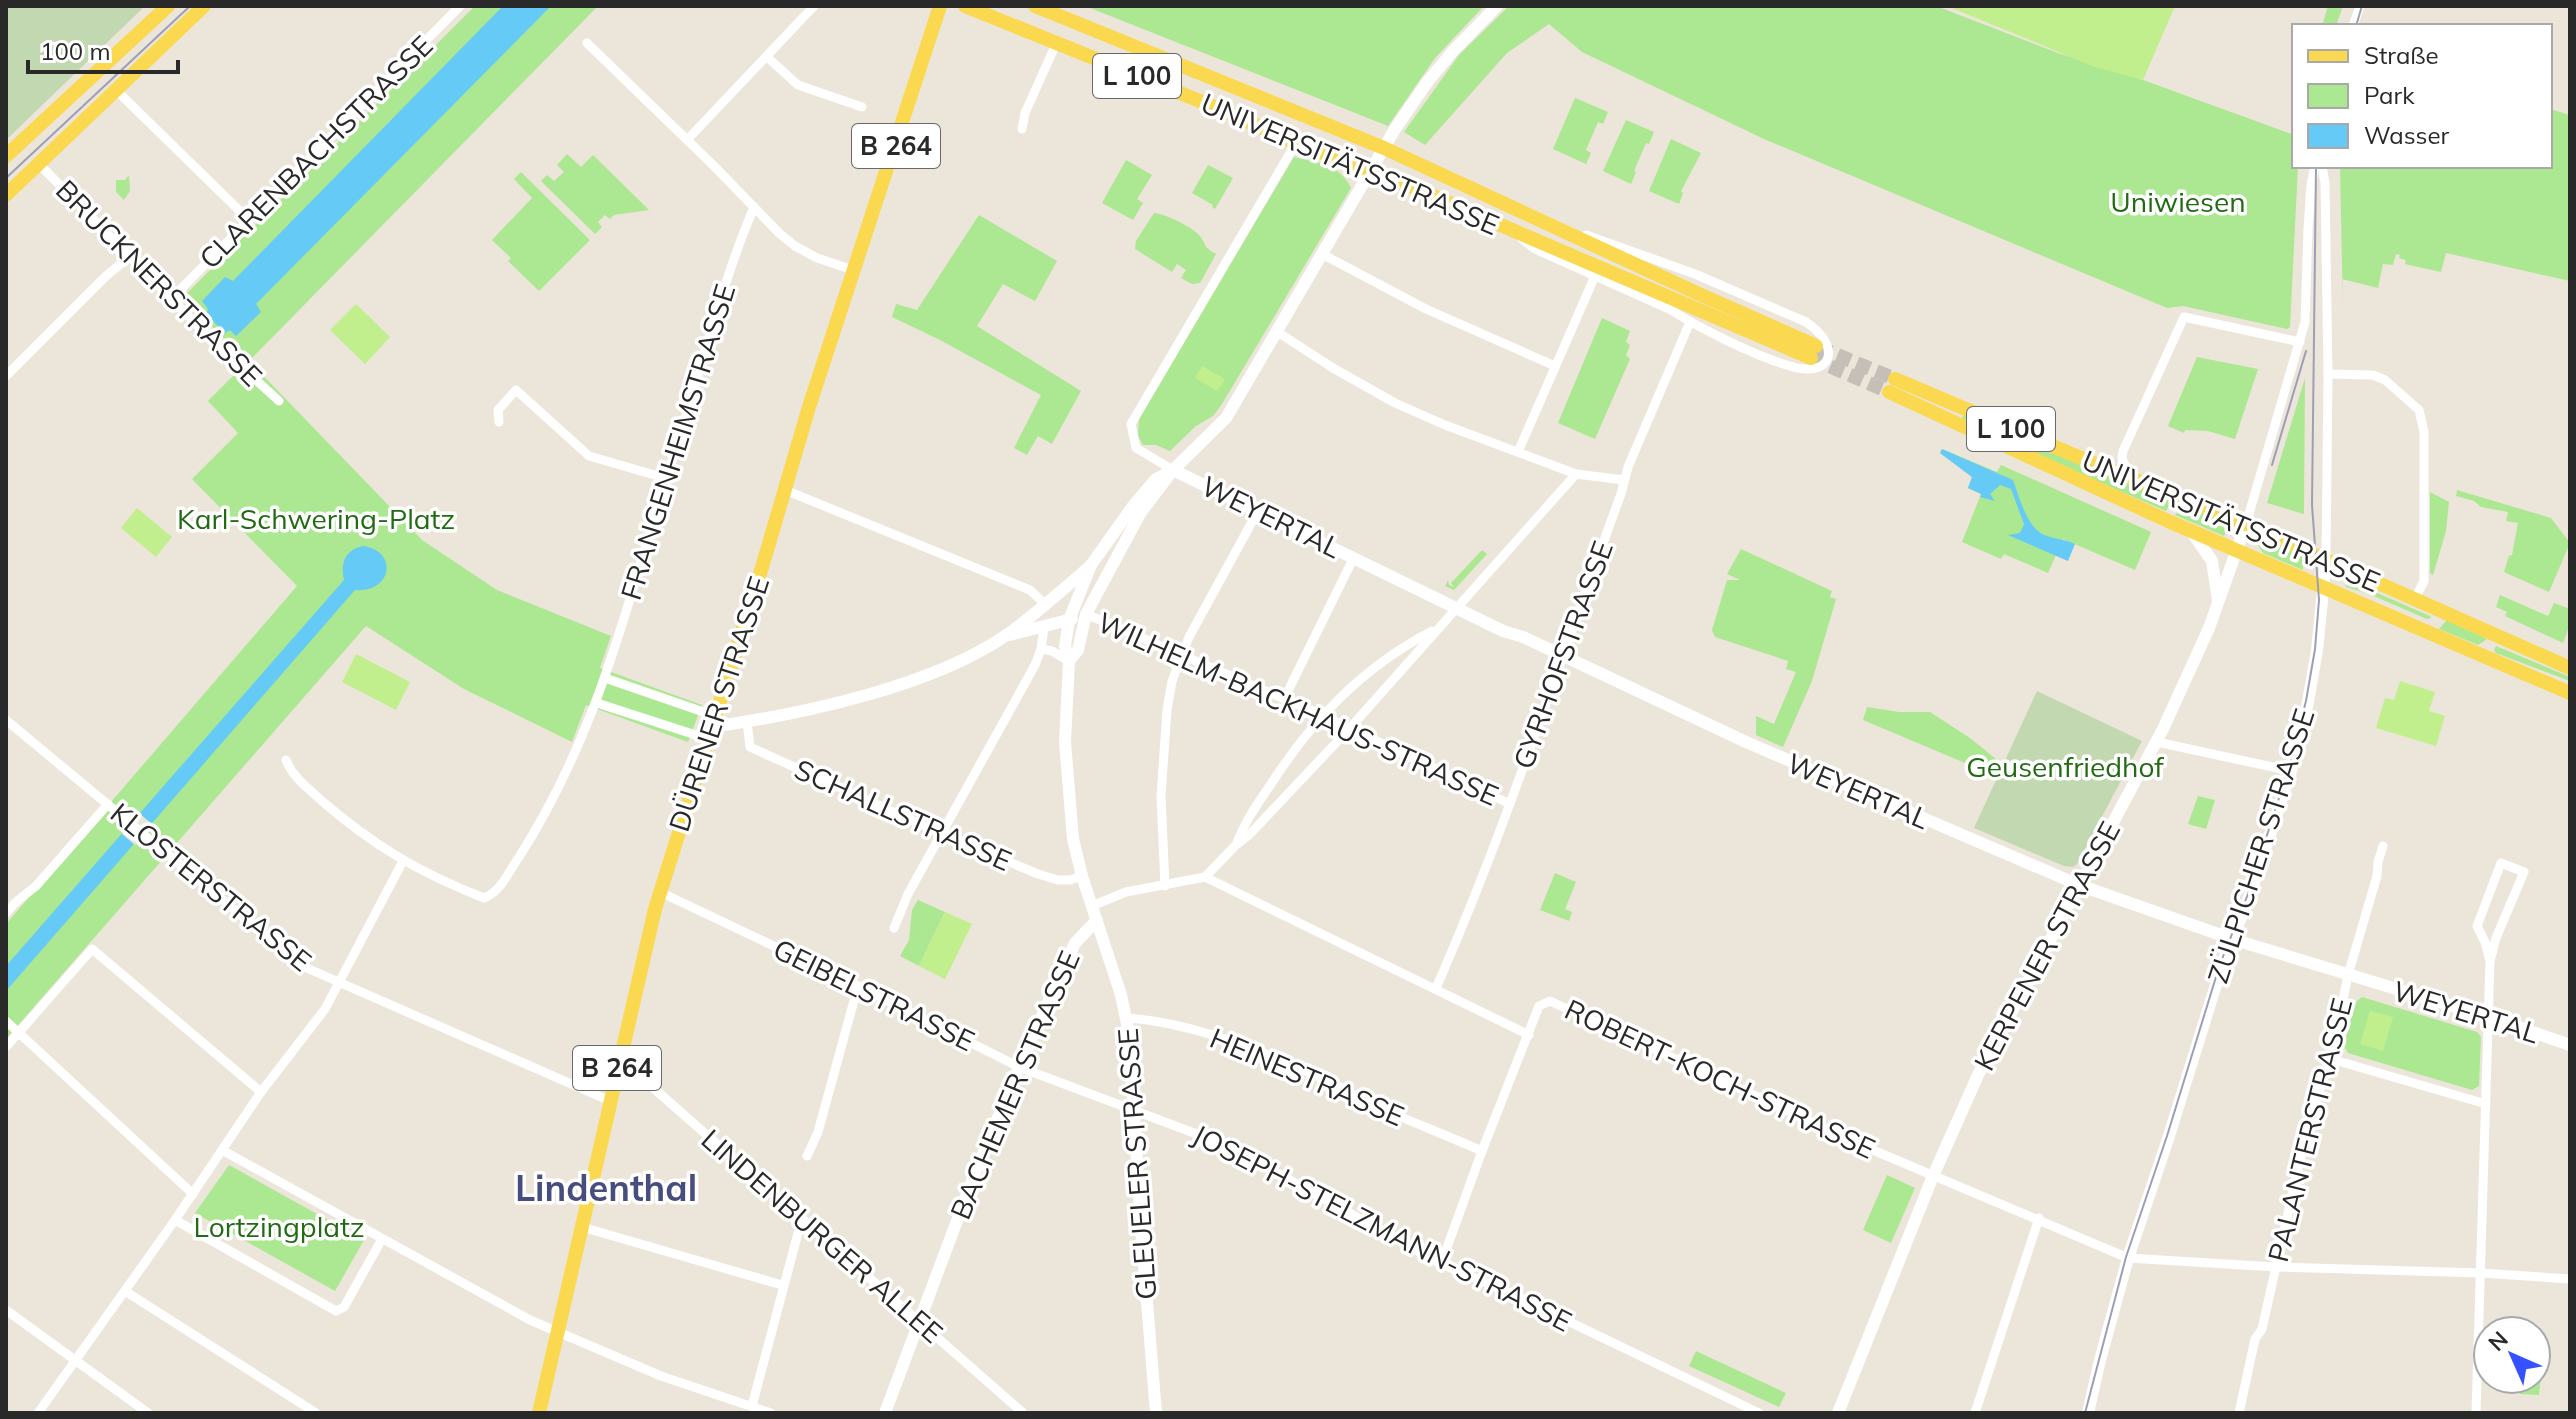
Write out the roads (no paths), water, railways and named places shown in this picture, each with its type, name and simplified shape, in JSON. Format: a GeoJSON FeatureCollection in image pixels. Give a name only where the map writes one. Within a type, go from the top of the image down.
{"type":"FeatureCollection","features":[{"type":"Feature","properties":{"kind":"main road"},"geometry":{"type":"LineString","coordinates":[[6,156],[168,6]]}},
{"type":"Feature","properties":{"kind":"main road"},"geometry":{"type":"LineString","coordinates":[[6,195],[204,6]]}},
{"type":"Feature","properties":{"kind":"main road","name":"UNIVERSITÄTSSTRASSE"},"geometry":{"type":"LineString","coordinates":[[965,6],[1296,143],[1372,170],[1513,232],[1814,352],[1384,148],[1035,6]]}},
{"type":"Feature","properties":{"kind":"main road","name":"DÜRENER STRASSE"},"geometry":{"type":"LineString","coordinates":[[539,1413],[660,892],[853,270],[901,130],[935,11]]}},
{"type":"Feature","properties":{"kind":"main road"},"geometry":{"type":"LineString","coordinates":[[1227,112],[1225,104],[1228,95],[1243,89]]}},
{"type":"Feature","properties":{"kind":"main road","name":"UNIVERSITÄTSSTRASSE"},"geometry":{"type":"LineString","coordinates":[[2570,668],[2246,524],[1892,385],[2191,531],[2570,693]]}},
{"type":"Feature","properties":{"kind":"main road"},"geometry":{"type":"LineString","coordinates":[[2414,627],[2433,624],[2437,615],[2434,608]]}},
{"type":"Feature","properties":{"kind":"main road"},"geometry":{"type":"LineString","coordinates":[[2496,661],[2490,647],[2503,638]]}},
{"type":"Feature","properties":{"kind":"street","name":"CLARENBACHSTRASSE"},"geometry":{"type":"LineString","coordinates":[[172,298],[460,6]]}},
{"type":"Feature","properties":{"kind":"street"},"geometry":{"type":"LineString","coordinates":[[687,140],[814,6]]}},
{"type":"Feature","properties":{"kind":"street","name":"BACHEMER STRASSE"},"geometry":{"type":"LineString","coordinates":[[1069,661],[1078,650],[1086,614],[1141,512],[1173,470],[1226,418],[1384,148],[1428,81],[1474,27],[1497,6]]}},
{"type":"Feature","properties":{"kind":"street"},"geometry":{"type":"LineString","coordinates":[[587,43],[779,233],[817,258],[853,270]]}},
{"type":"Feature","properties":{"kind":"street"},"geometry":{"type":"LineString","coordinates":[[1022,129],[1025,113],[1056,44]]}},
{"type":"Feature","properties":{"kind":"street"},"geometry":{"type":"LineString","coordinates":[[767,57],[798,85],[862,107]]}},
{"type":"Feature","properties":{"kind":"street"},"geometry":{"type":"LineString","coordinates":[[116,90],[249,220]]}},
{"type":"Feature","properties":{"kind":"street"},"geometry":{"type":"LineString","coordinates":[[1173,470],[1136,448],[1131,424],[1296,143]]}},
{"type":"Feature","properties":{"kind":"street","name":"BRUCKNERSTRASSE"},"geometry":{"type":"LineString","coordinates":[[39,164],[227,354],[279,401]]}},
{"type":"Feature","properties":{"kind":"street"},"geometry":{"type":"LineString","coordinates":[[2129,476],[2122,458],[2123,451],[2184,317],[2300,342],[2306,311],[2309,214],[2315,168]]}},
{"type":"Feature","properties":{"kind":"street","name":"ZÜLPICHER STRASSE"},"geometry":{"type":"LineString","coordinates":[[2088,1413],[2128,1258],[2223,962],[2250,895],[2291,771],[2308,702],[2326,560],[2328,374],[2322,168]]}},
{"type":"Feature","properties":{"kind":"street","name":"FRANGENHEIMSTRASSE"},"geometry":{"type":"LineString","coordinates":[[403,861],[484,898],[497,890],[543,820],[597,703],[738,247],[754,207]]}},
{"type":"Feature","properties":{"kind":"street","name":"UNIVERSITÄTSSTRASSE"},"geometry":{"type":"LineString","coordinates":[[1513,232],[1535,249],[1790,366],[1815,368],[1823,364],[1828,356],[1829,347],[1825,339],[1802,320],[1687,271],[1586,235],[1567,233]]}},
{"type":"Feature","properties":{"kind":"street"},"geometry":{"type":"LineString","coordinates":[[1322,254],[1426,309],[1555,366]]}},
{"type":"Feature","properties":{"kind":"street"},"geometry":{"type":"LineString","coordinates":[[6,376],[129,257]]}},
{"type":"Feature","properties":{"kind":"street"},"geometry":{"type":"LineString","coordinates":[[1518,452],[1595,276]]}},
{"type":"Feature","properties":{"kind":"street","name":"GYRHOFSTRASSE"},"geometry":{"type":"LineString","coordinates":[[1436,988],[1467,918],[1510,804],[1628,467],[1690,322]]}},
{"type":"Feature","properties":{"kind":"street"},"geometry":{"type":"LineString","coordinates":[[1276,331],[1395,403],[1445,425],[1576,474],[1624,480]]}},
{"type":"Feature","properties":{"kind":"street","name":"KERPENER STRASSE"},"geometry":{"type":"LineString","coordinates":[[1838,1413],[1933,1176],[1978,1075],[2157,742],[2219,604],[2300,342]]}},
{"type":"Feature","properties":{"kind":"street"},"geometry":{"type":"LineString","coordinates":[[2328,374],[2378,376],[2412,403],[2421,415],[2424,432],[2424,581],[2415,599]]}},
{"type":"Feature","properties":{"kind":"street"},"geometry":{"type":"LineString","coordinates":[[499,422],[498,410],[516,390],[589,456],[665,478]]}},
{"type":"Feature","properties":{"kind":"street","name":"BACHEMER STRASSE"},"geometry":{"type":"LineString","coordinates":[[885,1413],[973,1178],[1019,1067],[1071,951],[1097,920],[1073,839],[1068,788],[1065,742],[1069,661],[1065,646],[1069,620],[1091,565],[1156,479],[1173,470]]}},
{"type":"Feature","properties":{"kind":"street","name":"WEYERTAL"},"geometry":{"type":"LineString","coordinates":[[1173,470],[1503,631],[1523,637],[1746,742],[2079,885],[2233,939],[2489,1017],[2570,1045]]}},
{"type":"Feature","properties":{"kind":"street"},"geometry":{"type":"LineString","coordinates":[[1092,906],[1126,892],[1205,877],[1350,728],[1576,474]]}},
{"type":"Feature","properties":{"kind":"street"},"geometry":{"type":"LineString","coordinates":[[785,490],[1030,590],[1045,604]]}},
{"type":"Feature","properties":{"kind":"street"},"geometry":{"type":"LineString","coordinates":[[1165,886],[1161,796],[1172,681],[1210,596],[1258,511]]}},
{"type":"Feature","properties":{"kind":"street"},"geometry":{"type":"LineString","coordinates":[[2191,531],[2212,561],[2219,604]]}},
{"type":"Feature","properties":{"kind":"street"},"geometry":{"type":"LineString","coordinates":[[1284,699],[1354,557]]}},
{"type":"Feature","properties":{"kind":"street"},"geometry":{"type":"LineString","coordinates":[[597,703],[711,727],[809,710],[906,683],[1006,635],[1091,565]]}},
{"type":"Feature","properties":{"kind":"street"},"geometry":{"type":"LineString","coordinates":[[1006,635],[1044,628],[1086,614]]}},
{"type":"Feature","properties":{"kind":"street","name":"WILHELM-BACKHAUS-STRASSE"},"geometry":{"type":"LineString","coordinates":[[1086,614],[1322,715],[1510,804]]}},
{"type":"Feature","properties":{"kind":"street"},"geometry":{"type":"LineString","coordinates":[[894,928],[908,894],[1041,649],[1044,628]]}},
{"type":"Feature","properties":{"kind":"street"},"geometry":{"type":"LineString","coordinates":[[1235,846],[1243,826],[1285,762],[1322,715],[1371,669],[1405,645],[1436,630]]}},
{"type":"Feature","properties":{"kind":"street"},"geometry":{"type":"LineString","coordinates":[[1041,649],[1052,651],[1069,661]]}},
{"type":"Feature","properties":{"kind":"street"},"geometry":{"type":"LineString","coordinates":[[605,678],[711,727]]}},
{"type":"Feature","properties":{"kind":"street","name":"KLOSTERSTRASSE"},"geometry":{"type":"LineString","coordinates":[[6,720],[309,969],[610,1101]]}},
{"type":"Feature","properties":{"kind":"street","name":"SCHALLSTRASSE"},"geometry":{"type":"LineString","coordinates":[[747,722],[750,747],[942,834],[1058,880],[1082,876]]}},
{"type":"Feature","properties":{"kind":"street"},"geometry":{"type":"LineString","coordinates":[[2157,742],[2291,771]]}},
{"type":"Feature","properties":{"kind":"street"},"geometry":{"type":"LineString","coordinates":[[38,1413],[261,1092],[325,1009],[403,861],[341,817],[299,780],[286,760]]}},
{"type":"Feature","properties":{"kind":"street"},"geometry":{"type":"LineString","coordinates":[[6,913],[36,886],[108,804]]}},
{"type":"Feature","properties":{"kind":"street","name":"PALANTERSTRASSE"},"geometry":{"type":"LineString","coordinates":[[2239,1413],[2255,1339],[2262,1329],[2310,1120],[2331,1059],[2348,975],[2383,846]]}},
{"type":"Feature","properties":{"kind":"street"},"geometry":{"type":"LineString","coordinates":[[2476,1413],[2490,961],[2496,938],[2524,872],[2501,863],[2477,926],[2490,961]]}},
{"type":"Feature","properties":{"kind":"street","name":"ROBERT-KOCH-STRASSE"},"geometry":{"type":"LineString","coordinates":[[1205,877],[1529,1035],[1539,1006],[1550,1001],[1726,1084],[2128,1258]]}},
{"type":"Feature","properties":{"kind":"street","name":"GEIBELSTRASSE"},"geometry":{"type":"LineString","coordinates":[[660,892],[1019,1067],[1134,1111]]}},
{"type":"Feature","properties":{"kind":"street","name":"GLEUELER STRASSE"},"geometry":{"type":"LineString","coordinates":[[1097,920],[1127,1018],[1156,1413]]}},
{"type":"Feature","properties":{"kind":"street"},"geometry":{"type":"LineString","coordinates":[[6,1047],[92,949],[261,1092]]}},
{"type":"Feature","properties":{"kind":"street"},"geometry":{"type":"LineString","coordinates":[[807,1156],[818,1132],[858,986]]}},
{"type":"Feature","properties":{"kind":"street","name":"HEINESTRASSE"},"geometry":{"type":"LineString","coordinates":[[1127,1018],[1182,1026],[1242,1046],[1482,1151]]}},
{"type":"Feature","properties":{"kind":"street"},"geometry":{"type":"LineString","coordinates":[[6,1021],[193,1194]]}},
{"type":"Feature","properties":{"kind":"street"},"geometry":{"type":"LineString","coordinates":[[1441,1264],[1529,1035]]}},
{"type":"Feature","properties":{"kind":"street"},"geometry":{"type":"LineString","coordinates":[[2331,1059],[2486,1104]]}},
{"type":"Feature","properties":{"kind":"street","name":"LINDENBURGER ALLEE"},"geometry":{"type":"LineString","coordinates":[[618,1066],[634,1071],[1023,1413]]}},
{"type":"Feature","properties":{"kind":"street","name":"JOSEPH-STELZMANN-STRASSE"},"geometry":{"type":"LineString","coordinates":[[1134,1111],[1243,1154],[1441,1264],[1540,1307],[1759,1413]]}},
{"type":"Feature","properties":{"kind":"street"},"geometry":{"type":"LineString","coordinates":[[222,1150],[557,1333],[661,1376],[771,1413]]}},
{"type":"Feature","properties":{"kind":"street"},"geometry":{"type":"LineString","coordinates":[[752,1406],[802,1218]]}},
{"type":"Feature","properties":{"kind":"street"},"geometry":{"type":"LineString","coordinates":[[1975,1413],[2039,1218]]}},
{"type":"Feature","properties":{"kind":"street"},"geometry":{"type":"LineString","coordinates":[[175,1220],[336,1311],[344,1307],[382,1239]]}},
{"type":"Feature","properties":{"kind":"street"},"geometry":{"type":"LineString","coordinates":[[582,1227],[782,1285]]}},
{"type":"Feature","properties":{"kind":"street"},"geometry":{"type":"LineString","coordinates":[[2128,1258],[2570,1279]]}},
{"type":"Feature","properties":{"kind":"street"},"geometry":{"type":"LineString","coordinates":[[125,1291],[316,1413]]}},
{"type":"Feature","properties":{"kind":"street"},"geometry":{"type":"LineString","coordinates":[[6,1310],[148,1413]]}},
{"type":"Feature","properties":{"kind":"water"},"geometry":{"type":"Polygon","coordinates":[[[503,6],[551,6],[256,304],[261,312],[236,336],[230,330],[225,333],[206,314],[208,309],[202,301],[225,277],[233,281],[503,6]]]}},
{"type":"Feature","properties":{"kind":"water"},"geometry":{"type":"Polygon","coordinates":[[[1942,449],[2013,480],[2033,526],[2048,536],[2075,544],[2068,561],[2008,535],[2020,533],[2024,524],[2011,489],[2000,485],[1990,494],[1995,501],[1980,497],[1981,494],[1968,488],[1972,477],[1940,453],[1942,449]]]}},
{"type":"Feature","properties":{"kind":"water"},"geometry":{"type":"Polygon","coordinates":[[[363,546],[375,549],[382,555],[386,563],[383,579],[367,589],[355,590],[6,991],[6,966],[344,580],[345,558],[363,546]]]}},
{"type":"Feature","properties":{"kind":"tunnel"},"geometry":{"type":"LineString","coordinates":[[1818,347],[1895,379]]}},
{"type":"Feature","properties":{"kind":"tunnel"},"geometry":{"type":"LineString","coordinates":[[1811,358],[1889,392]]}},
{"type":"Feature","properties":{"kind":"tram line"},"geometry":{"type":"LineString","coordinates":[[6,178],[190,6]]}},
{"type":"Feature","properties":{"kind":"tram line"},"geometry":{"type":"LineString","coordinates":[[2357,24],[2362,6]]}},
{"type":"Feature","properties":{"kind":"tram line"},"geometry":{"type":"LineString","coordinates":[[2085,1413],[2126,1257],[2220,964],[2248,894],[2288,770],[2306,701],[2319,600],[2312,505],[2316,168]]}},
{"type":"Feature","properties":{"kind":"tram line"},"geometry":{"type":"LineString","coordinates":[[2272,465],[2306,351]]}},
{"type":"Feature","properties":{"kind":"district","name":"Lindenthal"},"geometry":{"type":"Point","coordinates":[606,1188]}},
{"type":"Feature","properties":{"kind":"park label","name":"Uniwiesen"},"geometry":{"type":"Point","coordinates":[2178,202]}},
{"type":"Feature","properties":{"kind":"park label","name":"Karl-Schwering-Platz"},"geometry":{"type":"Point","coordinates":[316,519]}},
{"type":"Feature","properties":{"kind":"park label","name":"Geusenfriedhof"},"geometry":{"type":"Point","coordinates":[2065,767]}},
{"type":"Feature","properties":{"kind":"park label","name":"Lortzingplatz"},"geometry":{"type":"Point","coordinates":[279,1227]}}]}
